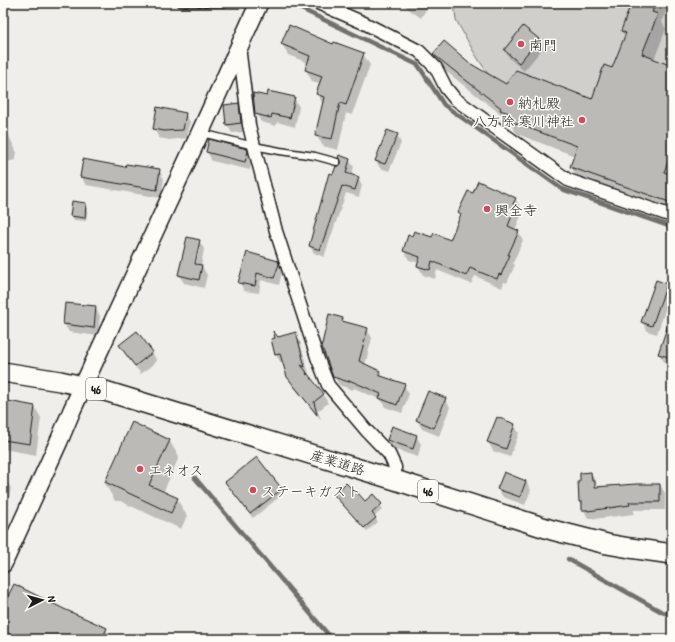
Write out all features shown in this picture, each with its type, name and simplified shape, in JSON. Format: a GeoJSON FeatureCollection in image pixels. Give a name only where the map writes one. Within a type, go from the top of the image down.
{"type":"FeatureCollection","features":[{"type":"Feature","properties":{"kind":"main road","name":"産業道路"},"geometry":{"type":"LineString","coordinates":[[3,372],[60,381],[121,396],[552,530],[607,544],[672,554]]}},
{"type":"Feature","properties":{"kind":"street"},"geometry":{"type":"LineString","coordinates":[[3,564],[83,386],[260,3]]}},
{"type":"Feature","properties":{"kind":"street"},"geometry":{"type":"LineString","coordinates":[[318,3],[364,22],[419,51],[436,68],[446,88],[455,99],[568,180],[672,216]]}},
{"type":"Feature","properties":{"kind":"street"},"geometry":{"type":"LineString","coordinates":[[239,47],[249,125],[254,146],[276,231],[317,357],[328,385],[388,454],[396,467],[395,480]]}},
{"type":"Feature","properties":{"kind":"lane"},"geometry":{"type":"LineString","coordinates":[[181,3],[227,3]]}},
{"type":"Feature","properties":{"kind":"lane"},"geometry":{"type":"LineString","coordinates":[[200,133],[254,146],[315,156],[337,162]]}},
{"type":"Feature","properties":{"kind":"shaded area"},"geometry":{"type":"Polygon","coordinates":[[[454,3],[672,3],[672,71],[598,101],[505,100],[475,54],[456,20],[454,3]]]}},
{"type":"Feature","properties":{"kind":"building"},"geometry":{"type":"Polygon","coordinates":[[[631,3],[656,3],[652,12],[658,14],[642,54],[672,66],[672,151],[664,172],[672,175],[672,203],[570,167],[577,146],[507,120],[509,113],[500,110],[501,108],[433,54],[444,41],[471,64],[506,84],[516,70],[592,99],[604,65],[612,68],[626,33],[621,31],[631,3]]]}},
{"type":"Feature","properties":{"kind":"building"},"geometry":{"type":"Polygon","coordinates":[[[289,25],[333,44],[334,42],[364,53],[346,105],[340,103],[332,139],[315,136],[324,97],[316,94],[322,76],[305,70],[310,56],[281,44],[289,25]]]}},
{"type":"Feature","properties":{"kind":"building","name":"南門"},"geometry":{"type":"Polygon","coordinates":[[[523,26],[539,39],[519,63],[504,50],[523,26]]]}},
{"type":"Feature","properties":{"kind":"building"},"geometry":{"type":"Polygon","coordinates":[[[268,91],[295,97],[290,118],[272,114],[271,118],[255,114],[253,93],[267,96],[268,91]]]}},
{"type":"Feature","properties":{"kind":"building"},"geometry":{"type":"Polygon","coordinates":[[[239,103],[241,123],[226,125],[224,105],[239,103]]]}},
{"type":"Feature","properties":{"kind":"building"},"geometry":{"type":"Polygon","coordinates":[[[157,107],[186,113],[183,130],[164,131],[153,129],[157,107]]]}},
{"type":"Feature","properties":{"kind":"building"},"geometry":{"type":"Polygon","coordinates":[[[387,130],[398,134],[385,164],[375,161],[387,130]]]}},
{"type":"Feature","properties":{"kind":"building"},"geometry":{"type":"Polygon","coordinates":[[[209,139],[247,149],[248,151],[245,162],[206,152],[209,139]]]}},
{"type":"Feature","properties":{"kind":"building"},"geometry":{"type":"Polygon","coordinates":[[[339,155],[350,159],[346,173],[359,177],[355,190],[342,186],[320,250],[309,246],[329,173],[333,174],[336,166],[341,164],[341,160],[338,158],[339,155]]]}},
{"type":"Feature","properties":{"kind":"building"},"geometry":{"type":"Polygon","coordinates":[[[83,159],[125,167],[126,164],[160,169],[157,190],[80,177],[83,159]]]}},
{"type":"Feature","properties":{"kind":"building"},"geometry":{"type":"Polygon","coordinates":[[[478,181],[516,198],[513,204],[516,206],[508,226],[519,231],[501,275],[499,274],[497,279],[470,268],[466,276],[432,261],[430,270],[417,266],[420,257],[403,251],[408,235],[412,236],[414,231],[432,237],[434,233],[450,240],[461,214],[458,212],[468,191],[473,193],[478,181]]]}},
{"type":"Feature","properties":{"kind":"building"},"geometry":{"type":"Polygon","coordinates":[[[72,201],[86,203],[85,218],[70,216],[72,201]]]}},
{"type":"Feature","properties":{"kind":"building"},"geometry":{"type":"Polygon","coordinates":[[[187,237],[200,240],[195,264],[202,265],[199,280],[178,275],[187,237]]]}},
{"type":"Feature","properties":{"kind":"building"},"geometry":{"type":"Polygon","coordinates":[[[247,252],[278,261],[279,264],[274,278],[257,273],[255,286],[238,283],[247,252]]]}},
{"type":"Feature","properties":{"kind":"building"},"geometry":{"type":"Polygon","coordinates":[[[656,280],[667,284],[652,326],[641,322],[656,280]]]}},
{"type":"Feature","properties":{"kind":"building"},"geometry":{"type":"Polygon","coordinates":[[[65,303],[96,306],[94,328],[63,324],[65,303]]]}},
{"type":"Feature","properties":{"kind":"building"},"geometry":{"type":"Polygon","coordinates":[[[329,314],[343,318],[342,321],[368,328],[359,361],[380,371],[378,375],[405,384],[397,405],[379,398],[381,394],[349,380],[349,382],[333,377],[321,344],[329,314]]]}},
{"type":"Feature","properties":{"kind":"building"},"geometry":{"type":"Polygon","coordinates":[[[670,319],[672,320],[672,358],[658,354],[670,319]]]}},
{"type":"Feature","properties":{"kind":"building"},"geometry":{"type":"Polygon","coordinates":[[[137,331],[153,352],[135,366],[119,345],[137,331]]]}},
{"type":"Feature","properties":{"kind":"building"},"geometry":{"type":"Polygon","coordinates":[[[273,331],[278,337],[296,332],[305,367],[301,365],[306,371],[307,375],[307,373],[324,394],[314,402],[317,415],[287,377],[280,354],[275,355],[271,339],[275,338],[273,331]]]}},
{"type":"Feature","properties":{"kind":"building"},"geometry":{"type":"Polygon","coordinates":[[[428,391],[446,398],[434,428],[416,420],[428,391]]]}},
{"type":"Feature","properties":{"kind":"building"},"geometry":{"type":"Polygon","coordinates":[[[3,400],[35,406],[30,444],[3,440],[3,400]]]}},
{"type":"Feature","properties":{"kind":"building"},"geometry":{"type":"Polygon","coordinates":[[[497,417],[515,424],[506,449],[487,442],[497,417]]]}},
{"type":"Feature","properties":{"kind":"building"},"geometry":{"type":"Polygon","coordinates":[[[132,422],[170,440],[149,485],[178,498],[171,513],[105,482],[132,422]]]}},
{"type":"Feature","properties":{"kind":"building"},"geometry":{"type":"Polygon","coordinates":[[[392,426],[417,435],[413,449],[387,440],[392,426]]]}},
{"type":"Feature","properties":{"kind":"building"},"geometry":{"type":"Polygon","coordinates":[[[257,457],[282,489],[250,514],[225,482],[257,457]]]}},
{"type":"Feature","properties":{"kind":"building"},"geometry":{"type":"Polygon","coordinates":[[[504,472],[526,481],[520,497],[497,489],[504,472]]]}},
{"type":"Feature","properties":{"kind":"building"},"geometry":{"type":"Polygon","coordinates":[[[591,472],[592,481],[595,481],[595,487],[660,484],[660,502],[629,502],[630,505],[588,511],[582,510],[582,502],[579,502],[578,481],[580,481],[580,473],[591,472]]]}},
{"type":"Feature","properties":{"kind":"building"},"geometry":{"type":"Polygon","coordinates":[[[346,483],[365,501],[373,494],[382,504],[372,513],[376,518],[364,528],[334,495],[346,483]]]}},
{"type":"Feature","properties":{"kind":"building"},"geometry":{"type":"Polygon","coordinates":[[[14,584],[64,609],[107,628],[102,639],[3,639],[3,606],[14,584]]]}},
{"type":"Feature","properties":{"kind":"waterway"},"geometry":{"type":"LineString","coordinates":[[289,3],[418,65],[444,105],[562,189],[672,227]]}},
{"type":"Feature","properties":{"kind":"waterway"},"geometry":{"type":"LineString","coordinates":[[195,478],[332,639]]}},
{"type":"Feature","properties":{"kind":"waterway"},"geometry":{"type":"LineString","coordinates":[[568,559],[662,612],[672,615]]}},
{"type":"Feature","properties":{"kind":"place","name":"南門"},"geometry":{"type":"Point","coordinates":[521,44]}},
{"type":"Feature","properties":{"kind":"place","name":"納札殿"},"geometry":{"type":"Point","coordinates":[510,102]}},
{"type":"Feature","properties":{"kind":"place","name":"八方除 寒川神社"},"geometry":{"type":"Point","coordinates":[582,120]}},
{"type":"Feature","properties":{"kind":"place","name":"興全寺"},"geometry":{"type":"Point","coordinates":[487,209]}},
{"type":"Feature","properties":{"kind":"place","name":"エネオス"},"geometry":{"type":"Point","coordinates":[140,469]}},
{"type":"Feature","properties":{"kind":"place","name":"ステーキガスト"},"geometry":{"type":"Point","coordinates":[253,490]}}]}
